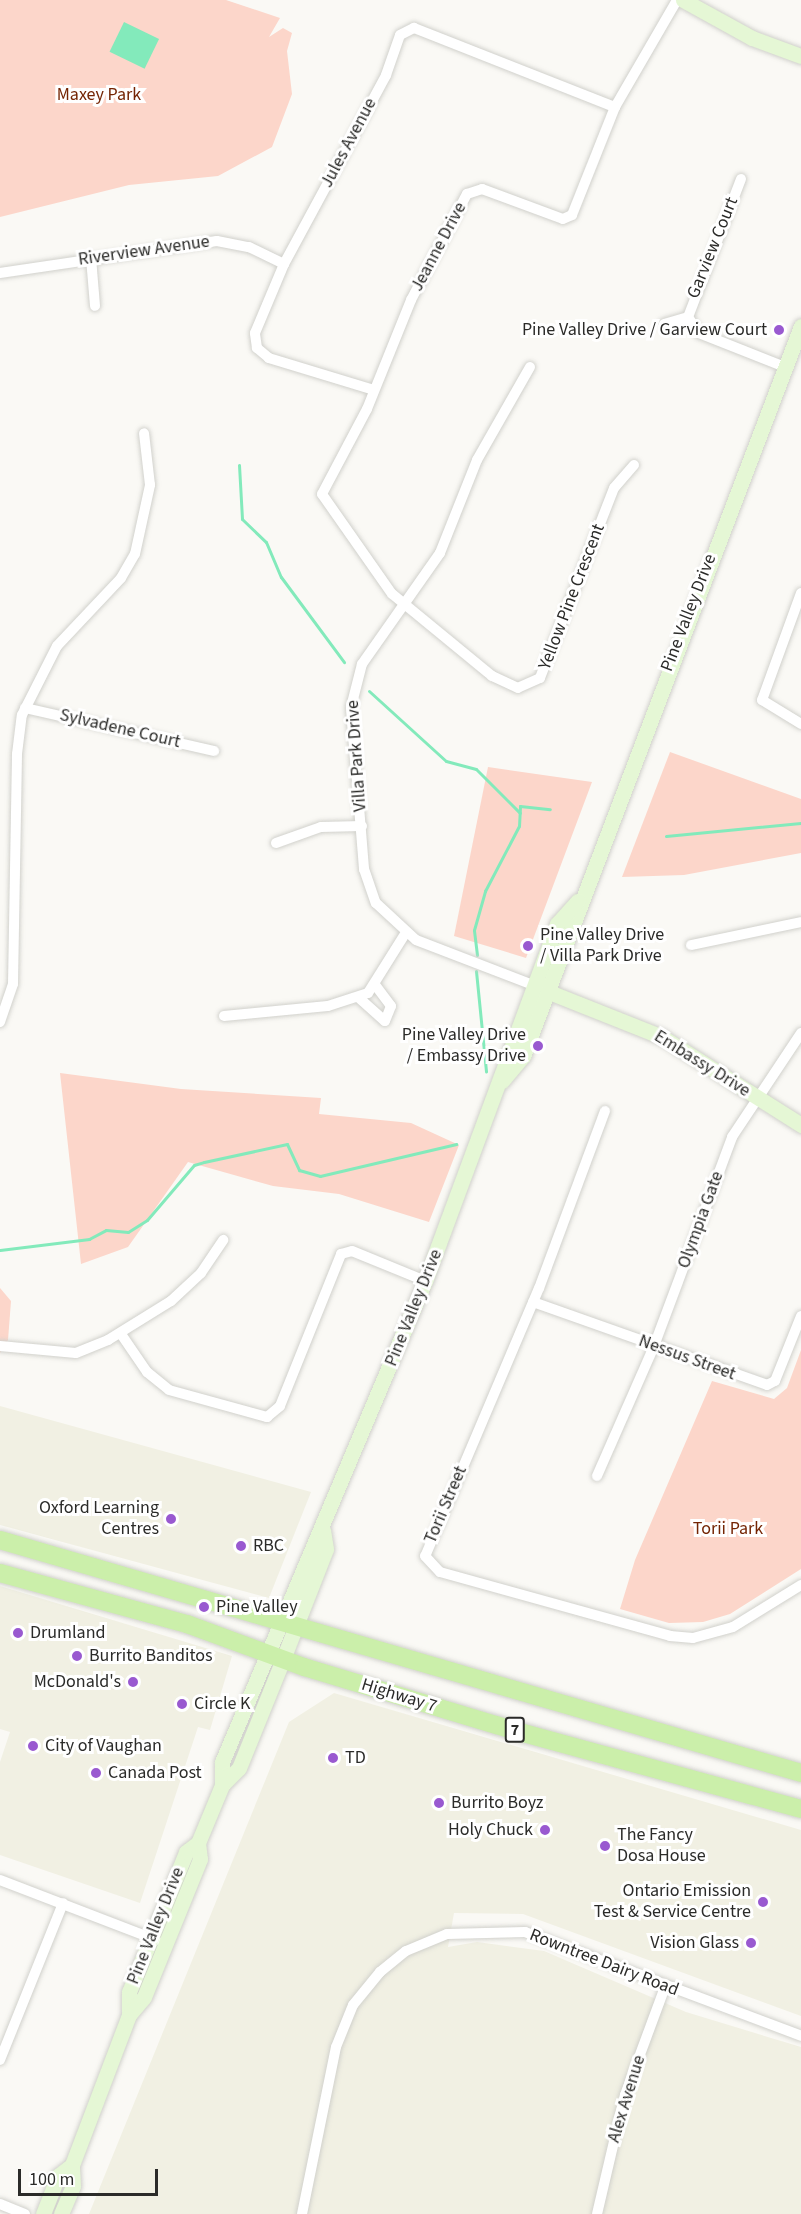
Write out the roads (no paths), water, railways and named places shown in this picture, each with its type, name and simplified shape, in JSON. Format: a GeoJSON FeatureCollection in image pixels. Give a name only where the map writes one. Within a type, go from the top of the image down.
{"type":"FeatureCollection","features":[{"type":"Feature","properties":{"kind":"main road"},"geometry":{"type":"LineString","coordinates":[[684,0],[752,38],[801,56]]}},
{"type":"Feature","properties":{"kind":"main road","name":"Pine Valley Drive"},"geometry":{"type":"LineString","coordinates":[[500,1083],[523,1056],[548,991],[578,901],[801,326]]}},
{"type":"Feature","properties":{"kind":"main road","name":"Pine Valley Drive"},"geometry":{"type":"LineString","coordinates":[[62,2214],[73,2186],[72,2165],[129,2015],[166,1944],[200,1859],[198,1843],[222,1785],[222,1762],[266,1653],[287,1623],[326,1549],[323,1530],[425,1281],[500,1083],[532,986],[557,924],[578,901]]}},
{"type":"Feature","properties":{"kind":"main road","name":"Embassy Drive"},"geometry":{"type":"LineString","coordinates":[[532,986],[662,1037],[801,1125]]}},
{"type":"Feature","properties":{"kind":"main road","name":"Highway 7"},"geometry":{"type":"LineString","coordinates":[[0,1540],[801,1773]]}},
{"type":"Feature","properties":{"kind":"main road","name":"Highway 7"},"geometry":{"type":"LineString","coordinates":[[0,1573],[187,1624],[283,1659],[516,1731],[801,1809]]}},
{"type":"Feature","properties":{"kind":"main road","name":"Pine Valley Drive"},"geometry":{"type":"LineString","coordinates":[[222,1785],[239,1768],[283,1659],[287,1623]]}},
{"type":"Feature","properties":{"kind":"main road","name":"Pine Valley Drive"},"geometry":{"type":"LineString","coordinates":[[129,2015],[129,1992],[186,1852],[198,1843]]}},
{"type":"Feature","properties":{"kind":"main road","name":"Pine Valley Drive"},"geometry":{"type":"LineString","coordinates":[[43,2214],[58,2176],[72,2165]]}},
{"type":"Feature","properties":{"kind":"street","name":"Jeanne Drive"},"geometry":{"type":"LineString","coordinates":[[404,604],[385,588],[322,494],[374,390],[411,300],[467,194],[482,189],[569,218],[615,107],[677,0]]}},
{"type":"Feature","properties":{"kind":"street","name":"Jules Avenue"},"geometry":{"type":"LineString","coordinates":[[374,390],[262,354],[255,333],[284,264],[404,30],[432,34],[615,107]]}},
{"type":"Feature","properties":{"kind":"street","name":"Garview Court"},"geometry":{"type":"LineString","coordinates":[[688,317],[741,179]]}},
{"type":"Feature","properties":{"kind":"street","name":"Riverview Avenue"},"geometry":{"type":"LineString","coordinates":[[0,273],[217,241],[249,247],[284,264]]}},
{"type":"Feature","properties":{"kind":"street"},"geometry":{"type":"LineString","coordinates":[[91,258],[95,306]]}},
{"type":"Feature","properties":{"kind":"street","name":"Garview Court"},"geometry":{"type":"LineString","coordinates":[[664,324],[688,317]]}},
{"type":"Feature","properties":{"kind":"street","name":"Garview Court"},"geometry":{"type":"LineString","coordinates":[[688,317],[699,333],[785,367]]}},
{"type":"Feature","properties":{"kind":"street","name":"Villa Park Drive"},"geometry":{"type":"LineString","coordinates":[[530,367],[477,460],[440,553],[366,656],[354,684],[351,719],[371,892],[405,934],[532,986]]}},
{"type":"Feature","properties":{"kind":"street"},"geometry":{"type":"LineString","coordinates":[[0,1022],[13,984],[17,754],[25,708],[57,646],[121,578],[135,554],[150,485],[144,433]]}},
{"type":"Feature","properties":{"kind":"street","name":"Yellow Pine Crescent"},"geometry":{"type":"LineString","coordinates":[[404,604],[492,676],[518,688],[534,685],[614,488],[634,465]]}},
{"type":"Feature","properties":{"kind":"street"},"geometry":{"type":"LineString","coordinates":[[801,593],[762,700],[801,724]]}},
{"type":"Feature","properties":{"kind":"street","name":"Sylvadene Court"},"geometry":{"type":"LineString","coordinates":[[25,708],[214,752]]}},
{"type":"Feature","properties":{"kind":"street"},"geometry":{"type":"LineString","coordinates":[[276,843],[321,827],[362,826]]}},
{"type":"Feature","properties":{"kind":"street"},"geometry":{"type":"LineString","coordinates":[[691,945],[801,922]]}},
{"type":"Feature","properties":{"kind":"street"},"geometry":{"type":"LineString","coordinates":[[224,1016],[328,1006],[358,998],[376,986],[405,934]]}},
{"type":"Feature","properties":{"kind":"street"},"geometry":{"type":"LineString","coordinates":[[358,998],[384,1021],[391,1006],[376,986]]}},
{"type":"Feature","properties":{"kind":"street","name":"Olympia Gate"},"geometry":{"type":"LineString","coordinates":[[597,1476],[654,1346],[732,1137],[801,1033]]}},
{"type":"Feature","properties":{"kind":"street","name":"Torii Street"},"geometry":{"type":"LineString","coordinates":[[605,1111],[533,1302],[425,1556],[430,1567],[647,1631],[693,1638],[733,1627],[801,1585]]}},
{"type":"Feature","properties":{"kind":"street"},"geometry":{"type":"LineString","coordinates":[[0,1346],[76,1353],[120,1334],[171,1301],[201,1273],[223,1240]]}},
{"type":"Feature","properties":{"kind":"street"},"geometry":{"type":"LineString","coordinates":[[120,1334],[147,1372],[170,1390],[267,1417],[280,1406],[341,1254],[352,1251],[425,1281]]}},
{"type":"Feature","properties":{"kind":"street","name":"Nessus Street"},"geometry":{"type":"LineString","coordinates":[[533,1302],[767,1385],[775,1381],[801,1316]]}},
{"type":"Feature","properties":{"kind":"street"},"geometry":{"type":"LineString","coordinates":[[0,1880],[166,1944]]}},
{"type":"Feature","properties":{"kind":"street"},"geometry":{"type":"LineString","coordinates":[[0,2060],[63,1903]]}},
{"type":"Feature","properties":{"kind":"street","name":"Rowntree Dairy Road"},"geometry":{"type":"LineString","coordinates":[[302,2214],[336,2047],[353,2005],[380,1972],[406,1951],[447,1934],[525,1932],[665,1987],[801,2036]]}},
{"type":"Feature","properties":{"kind":"street","name":"Alex Avenue"},"geometry":{"type":"LineString","coordinates":[[597,2214],[625,2095],[665,1987]]}},
{"type":"Feature","properties":{"kind":"street"},"geometry":{"type":"LineString","coordinates":[[0,2204],[26,2214]]}},
{"type":"Feature","properties":{"kind":"waterway"},"geometry":{"type":"LineString","coordinates":[[239,465],[242,519],[266,542],[281,577],[344,662]]}},
{"type":"Feature","properties":{"kind":"waterway"},"geometry":{"type":"LineString","coordinates":[[369,691],[446,761],[476,769],[520,813]]}},
{"type":"Feature","properties":{"kind":"waterway"},"geometry":{"type":"LineString","coordinates":[[477,955],[474,930],[485,891],[519,826],[520,806],[550,809]]}},
{"type":"Feature","properties":{"kind":"waterway"},"geometry":{"type":"LineString","coordinates":[[666,836],[801,823]]}},
{"type":"Feature","properties":{"kind":"waterway"},"geometry":{"type":"LineString","coordinates":[[476,971],[486,1072]]}},
{"type":"Feature","properties":{"kind":"waterway"},"geometry":{"type":"LineString","coordinates":[[0,1250],[89,1239],[106,1230],[128,1232],[147,1220],[194,1165],[204,1162],[287,1144],[299,1170],[320,1176],[456,1144]]}},
{"type":"Feature","properties":{"kind":"place","name":"Pine Valley Drive / Garview Court"},"geometry":{"type":"Point","coordinates":[779,330]}},
{"type":"Feature","properties":{"kind":"place","name":"Pine Valley Drive / Villa Park Drive"},"geometry":{"type":"Point","coordinates":[528,946]}},
{"type":"Feature","properties":{"kind":"place","name":"Pine Valley Drive / Embassy Drive"},"geometry":{"type":"Point","coordinates":[538,1046]}},
{"type":"Feature","properties":{"kind":"place","name":"Oxford Learning Centres"},"geometry":{"type":"Point","coordinates":[171,1519]}},
{"type":"Feature","properties":{"kind":"place","name":"RBC"},"geometry":{"type":"Point","coordinates":[241,1546]}},
{"type":"Feature","properties":{"kind":"place","name":"Pine Valley"},"geometry":{"type":"Point","coordinates":[204,1607]}},
{"type":"Feature","properties":{"kind":"place","name":"Drumland"},"geometry":{"type":"Point","coordinates":[18,1633]}},
{"type":"Feature","properties":{"kind":"place","name":"Burrito Banditos"},"geometry":{"type":"Point","coordinates":[77,1656]}},
{"type":"Feature","properties":{"kind":"place","name":"McDonald's"},"geometry":{"type":"Point","coordinates":[133,1682]}},
{"type":"Feature","properties":{"kind":"place","name":"Circle K"},"geometry":{"type":"Point","coordinates":[182,1704]}},
{"type":"Feature","properties":{"kind":"place","name":"City of Vaughan"},"geometry":{"type":"Point","coordinates":[33,1746]}},
{"type":"Feature","properties":{"kind":"place","name":"TD"},"geometry":{"type":"Point","coordinates":[333,1758]}},
{"type":"Feature","properties":{"kind":"place","name":"Canada Post"},"geometry":{"type":"Point","coordinates":[96,1773]}},
{"type":"Feature","properties":{"kind":"place","name":"Burrito Boyz"},"geometry":{"type":"Point","coordinates":[439,1803]}},
{"type":"Feature","properties":{"kind":"place","name":"Holy Chuck"},"geometry":{"type":"Point","coordinates":[545,1830]}},
{"type":"Feature","properties":{"kind":"place","name":"The Fancy Dosa House"},"geometry":{"type":"Point","coordinates":[605,1846]}},
{"type":"Feature","properties":{"kind":"place","name":"Ontario Emission Test & Service Centre"},"geometry":{"type":"Point","coordinates":[763,1902]}},
{"type":"Feature","properties":{"kind":"place","name":"Vision Glass"},"geometry":{"type":"Point","coordinates":[751,1943]}},
{"type":"Feature","properties":{"kind":"park label","name":"Maxey Park"},"geometry":{"type":"Point","coordinates":[99,95]}},
{"type":"Feature","properties":{"kind":"park label","name":"Torii Park"},"geometry":{"type":"Point","coordinates":[728,1529]}}]}
